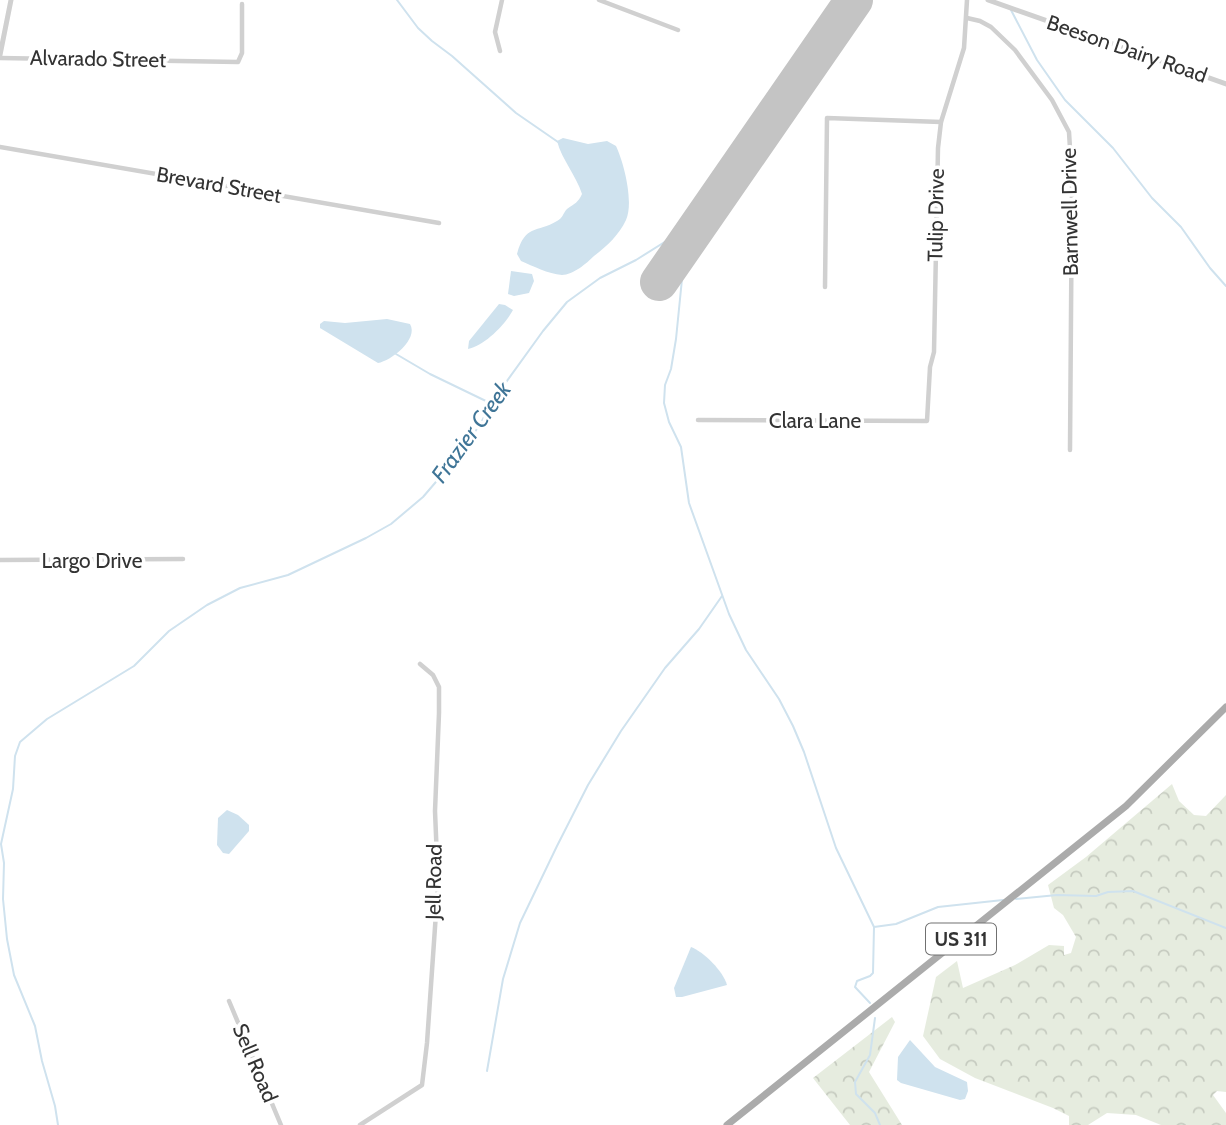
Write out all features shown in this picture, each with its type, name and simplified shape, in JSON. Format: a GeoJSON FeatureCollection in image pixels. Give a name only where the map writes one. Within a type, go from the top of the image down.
{"type":"FeatureCollection","features":[{"type":"Feature","properties":{"kind":"main road","name":"US 311"},"geometry":{"type":"LineString","coordinates":[[727,1125],[1126,806],[1226,707]]}},
{"type":"Feature","properties":{"kind":"street"},"geometry":{"type":"LineString","coordinates":[[0,56],[11,0]]}},
{"type":"Feature","properties":{"kind":"street"},"geometry":{"type":"LineString","coordinates":[[500,51],[495,32],[502,0]]}},
{"type":"Feature","properties":{"kind":"street"},"geometry":{"type":"LineString","coordinates":[[599,0],[678,30]]}},
{"type":"Feature","properties":{"kind":"street","name":"Tulip Drive"},"geometry":{"type":"LineString","coordinates":[[928,416],[930,367],[934,352],[937,148],[941,122],[961,57],[967,0]]}},
{"type":"Feature","properties":{"kind":"street","name":"Beeson Dairy Road"},"geometry":{"type":"LineString","coordinates":[[988,0],[1226,84]]}},
{"type":"Feature","properties":{"kind":"street","name":"Alvarado Street"},"geometry":{"type":"LineString","coordinates":[[0,56],[238,62],[242,53],[242,5]]}},
{"type":"Feature","properties":{"kind":"street","name":"Barnwell Drive"},"geometry":{"type":"LineString","coordinates":[[967,18],[991,27],[1015,50],[1052,100],[1069,132],[1072,181],[1070,450]]}},
{"type":"Feature","properties":{"kind":"street"},"geometry":{"type":"LineString","coordinates":[[825,287],[827,118],[941,122]]}},
{"type":"Feature","properties":{"kind":"street","name":"Brevard Street"},"geometry":{"type":"LineString","coordinates":[[0,147],[439,223]]}},
{"type":"Feature","properties":{"kind":"street","name":"Clara Lane"},"geometry":{"type":"LineString","coordinates":[[698,420],[927,421],[928,416]]}},
{"type":"Feature","properties":{"kind":"street","name":"Largo Drive"},"geometry":{"type":"LineString","coordinates":[[0,561],[183,559]]}},
{"type":"Feature","properties":{"kind":"street","name":"Jell Road"},"geometry":{"type":"LineString","coordinates":[[360,1125],[422,1085],[438,884],[435,811],[439,687],[433,675],[420,664]]}},
{"type":"Feature","properties":{"kind":"street","name":"Sell Road"},"geometry":{"type":"LineString","coordinates":[[229,1000],[281,1125]]}},
{"type":"Feature","properties":{"kind":"green space"},"geometry":{"type":"Polygon","coordinates":[[[1172,784],[1179,801],[1194,815],[1206,816],[1226,795],[1226,1092],[1217,1091],[1213,1095],[1226,1113],[1226,1125],[1161,1125],[1136,1115],[1107,1113],[1088,1125],[1069,1125],[1069,1116],[975,1078],[940,1059],[923,1036],[936,977],[957,961],[963,988],[1015,965],[1049,945],[1064,946],[1064,955],[1071,953],[1076,937],[1063,915],[1054,908],[1048,885],[1086,857],[1172,784]]]}},
{"type":"Feature","properties":{"kind":"green space"},"geometry":{"type":"Polygon","coordinates":[[[892,1017],[895,1022],[869,1072],[902,1125],[850,1125],[813,1078],[892,1017]]]}},
{"type":"Feature","properties":{"kind":"water"},"geometry":{"type":"Polygon","coordinates":[[[563,138],[588,144],[607,141],[616,146],[625,172],[629,203],[626,220],[612,240],[580,268],[562,275],[521,261],[517,254],[520,244],[528,234],[559,220],[582,194],[559,148],[557,141],[563,138]]]}},
{"type":"Feature","properties":{"kind":"water"},"geometry":{"type":"Polygon","coordinates":[[[511,271],[532,274],[534,281],[529,293],[514,296],[508,294],[511,271]]]}},
{"type":"Feature","properties":{"kind":"water"},"geometry":{"type":"Polygon","coordinates":[[[499,304],[513,310],[487,339],[468,349],[469,341],[499,304]]]}},
{"type":"Feature","properties":{"kind":"water"},"geometry":{"type":"Polygon","coordinates":[[[387,319],[410,324],[411,336],[396,354],[378,363],[320,328],[324,321],[345,323],[387,319]]]}},
{"type":"Feature","properties":{"kind":"water"},"geometry":{"type":"Polygon","coordinates":[[[227,810],[249,825],[249,831],[229,854],[223,853],[217,845],[218,818],[227,810]]]}},
{"type":"Feature","properties":{"kind":"water"},"geometry":{"type":"Polygon","coordinates":[[[691,947],[712,963],[727,985],[676,997],[674,988],[691,947]]]}},
{"type":"Feature","properties":{"kind":"water"},"geometry":{"type":"Polygon","coordinates":[[[910,1040],[935,1067],[967,1082],[965,1099],[960,1100],[897,1080],[898,1057],[910,1040]]]}},
{"type":"Feature","properties":{"kind":"waterway"},"geometry":{"type":"LineString","coordinates":[[397,0],[418,28],[432,41],[516,113],[558,142]]}},
{"type":"Feature","properties":{"kind":"waterway","name":"Frazier Creek"},"geometry":{"type":"LineString","coordinates":[[58,1125],[35,1026],[14,975],[3,899],[4,863],[1,844],[13,789],[15,756],[20,742],[47,719],[134,666],[169,631],[207,605],[240,588],[288,575],[366,538],[391,524],[423,497],[459,455],[491,403],[567,302],[600,278],[636,260],[699,220],[719,199],[762,147],[790,106],[848,0]]}},
{"type":"Feature","properties":{"kind":"waterway"},"geometry":{"type":"LineString","coordinates":[[1011,10],[1037,60],[1065,100],[1113,148],[1152,198],[1181,227],[1226,286]]}},
{"type":"Feature","properties":{"kind":"waterway"},"geometry":{"type":"LineString","coordinates":[[687,229],[676,339],[671,369],[665,385],[664,403],[669,422],[681,447],[689,503],[729,614],[746,650],[779,699],[793,726],[836,848],[874,927],[873,973],[857,981],[855,987],[870,1003]]}},
{"type":"Feature","properties":{"kind":"waterway"},"geometry":{"type":"LineString","coordinates":[[396,354],[490,403]]}},
{"type":"Feature","properties":{"kind":"waterway"},"geometry":{"type":"LineString","coordinates":[[487,1071],[503,979],[520,923],[557,846],[588,785],[621,731],[665,668],[699,629],[722,596]]}},
{"type":"Feature","properties":{"kind":"waterway"},"geometry":{"type":"LineString","coordinates":[[1016,899],[1057,895],[1096,896],[1108,892],[1133,891],[1226,928]]}},
{"type":"Feature","properties":{"kind":"waterway"},"geometry":{"type":"LineString","coordinates":[[874,927],[896,924],[938,907],[1003,900]]}},
{"type":"Feature","properties":{"kind":"waterway"},"geometry":{"type":"LineString","coordinates":[[875,1018],[870,1055],[855,1082],[856,1094],[875,1113],[880,1125]]}},
{"type":"Feature","properties":{"kind":"runway"},"geometry":{"type":"LineString","coordinates":[[659,282],[854,0]]}}]}
